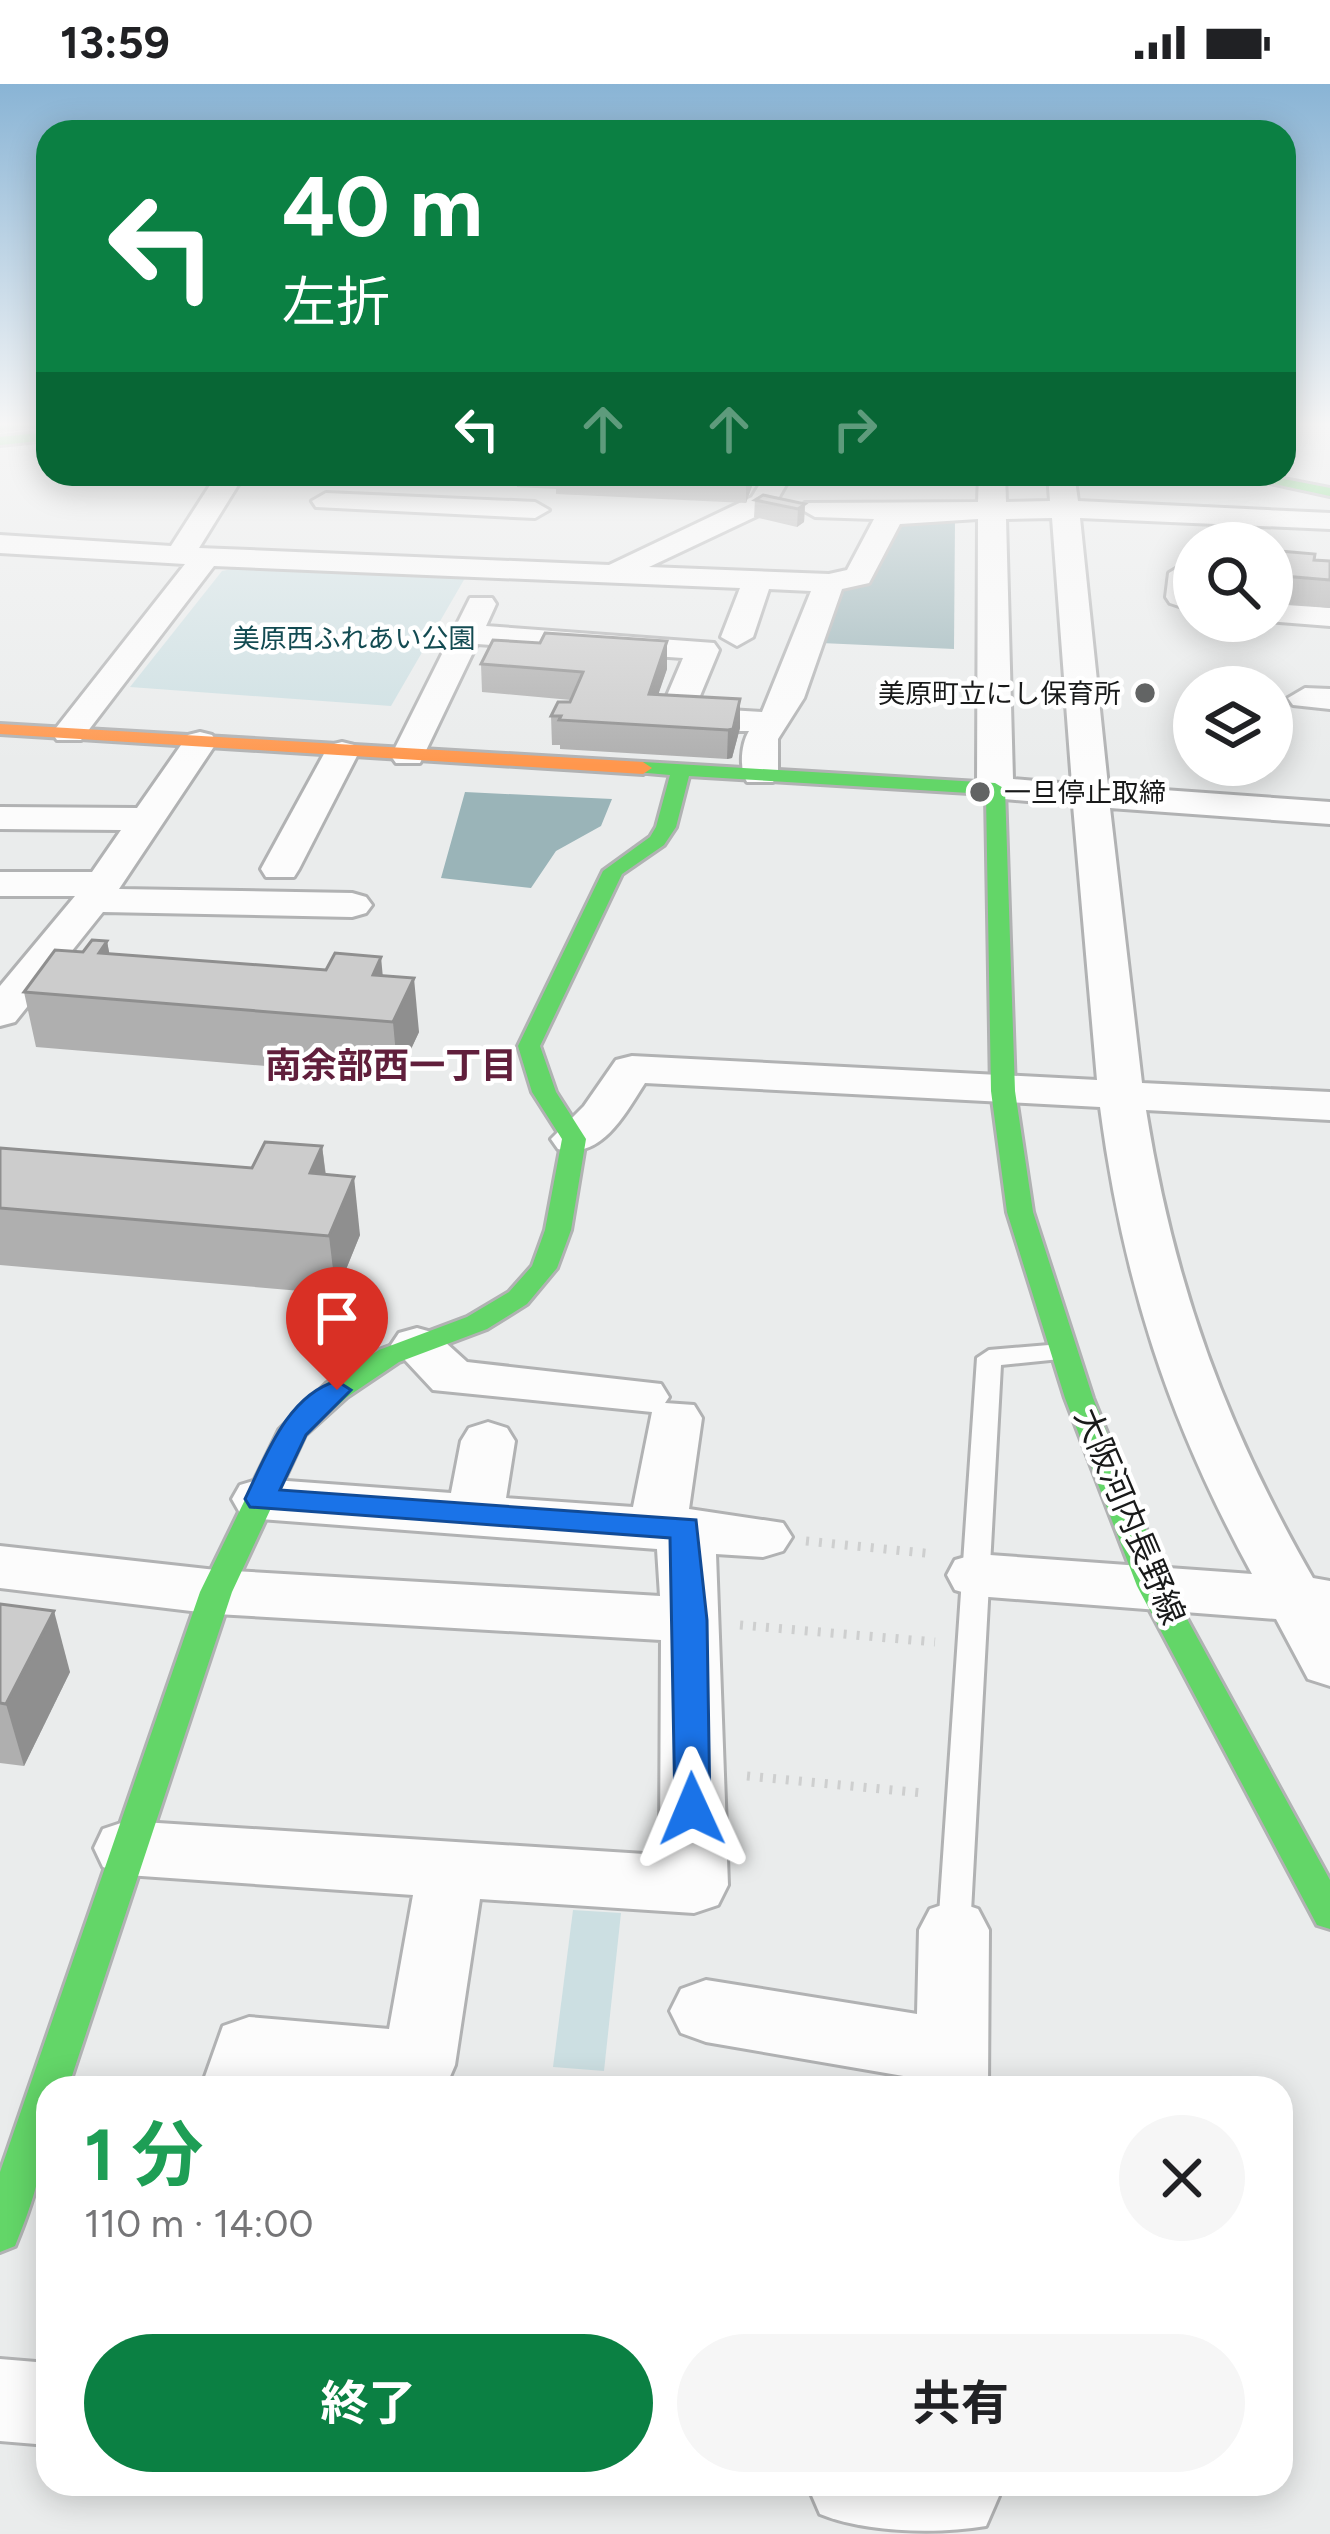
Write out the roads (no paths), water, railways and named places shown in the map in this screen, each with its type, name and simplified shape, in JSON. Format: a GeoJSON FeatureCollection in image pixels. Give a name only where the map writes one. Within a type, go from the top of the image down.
{"type":"FeatureCollection","features":[{"type":"Feature","properties":{"kind":"main road"},"geometry":{"type":"LineString","coordinates":[[0,729],[995,789]]}},
{"type":"Feature","properties":{"kind":"main road"},"geometry":{"type":"LineString","coordinates":[[58,2076],[127,1848],[216,1592],[293,1430],[337,1390],[389,1356],[477,1323],[518,1298],[544,1268],[558,1230],[574,1139],[544,1092],[529,1046],[613,871],[657,841],[666,827],[682,770]]}},
{"type":"Feature","properties":{"kind":"main road","name":"大阪河内長野線"},"geometry":{"type":"LineString","coordinates":[[995,789],[1003,1091],[1020,1212],[1065,1352],[1153,1586],[1330,1914]]}},
{"type":"Feature","properties":{"kind":"main road"},"geometry":{"type":"LineString","coordinates":[[22,2197],[36,2150]]}},
{"type":"Feature","properties":{"kind":"street"},"geometry":{"type":"LineString","coordinates":[[68,733],[192,556],[201,536]]}},
{"type":"Feature","properties":{"kind":"street"},"geometry":{"type":"LineString","coordinates":[[0,544],[192,556],[259,536]]}},
{"type":"Feature","properties":{"kind":"street"},"geometry":{"type":"LineString","coordinates":[[408,756],[464,634],[524,536]]}},
{"type":"Feature","properties":{"kind":"street"},"geometry":{"type":"LineString","coordinates":[[525,536],[616,570],[829,583],[858,577],[879,536]]}},
{"type":"Feature","properties":{"kind":"street"},"geometry":{"type":"LineString","coordinates":[[616,570],[689,536]]}},
{"type":"Feature","properties":{"kind":"street"},"geometry":{"type":"LineString","coordinates":[[993,536],[995,789],[1321,813],[1330,856]]}},
{"type":"Feature","properties":{"kind":"street"},"geometry":{"type":"LineString","coordinates":[[1068,536],[1088,796],[1121,1096],[1140,1208],[1182,1365],[1237,1494],[1313,1600],[1330,1663]]}},
{"type":"Feature","properties":{"kind":"street"},"geometry":{"type":"LineString","coordinates":[[737,637],[758,578]]}},
{"type":"Feature","properties":{"kind":"street"},"geometry":{"type":"LineString","coordinates":[[760,774],[761,739],[787,698],[829,583]]}},
{"type":"Feature","properties":{"kind":"street"},"geometry":{"type":"LineString","coordinates":[[482,604],[680,618]]}},
{"type":"Feature","properties":{"kind":"street"},"geometry":{"type":"LineString","coordinates":[[1293,614],[1330,617]]}},
{"type":"Feature","properties":{"kind":"street"},"geometry":{"type":"LineString","coordinates":[[464,634],[703,650],[677,712],[690,719],[770,722]]}},
{"type":"Feature","properties":{"kind":"street"},"geometry":{"type":"LineString","coordinates":[[0,1012],[98,892],[200,742]]}},
{"type":"Feature","properties":{"kind":"street"},"geometry":{"type":"LineString","coordinates":[[281,846],[342,752]]}},
{"type":"Feature","properties":{"kind":"street"},"geometry":{"type":"LineString","coordinates":[[0,818],[147,819]]}},
{"type":"Feature","properties":{"kind":"street"},"geometry":{"type":"LineString","coordinates":[[0,884],[352,905]]}},
{"type":"Feature","properties":{"kind":"street"},"geometry":{"type":"LineString","coordinates":[[574,1139],[601,1115],[632,1069],[1330,1106]]}},
{"type":"Feature","properties":{"kind":"street"},"geometry":{"type":"LineString","coordinates":[[127,1848],[694,1886],[691,1620],[671,1527],[658,1408],[452,1378],[417,1345]]}},
{"type":"Feature","properties":{"kind":"street"},"geometry":{"type":"LineString","coordinates":[[475,1515],[488,1441]]}},
{"type":"Feature","properties":{"kind":"street"},"geometry":{"type":"LineString","coordinates":[[260,1499],[763,1537]]}},
{"type":"Feature","properties":{"kind":"street"},"geometry":{"type":"LineString","coordinates":[[976,1566],[1103,1588],[1153,1586],[1313,1600]]}},
{"type":"Feature","properties":{"kind":"street"},"geometry":{"type":"LineString","coordinates":[[0,1567],[216,1592],[691,1620]]}},
{"type":"Feature","properties":{"kind":"street"},"geometry":{"type":"LineString","coordinates":[[241,2076],[249,2049],[419,2065],[451,1869]]}},
{"type":"Feature","properties":{"kind":"street"},"geometry":{"type":"LineString","coordinates":[[706,2011],[950,2070],[954,1930]]}},
{"type":"Feature","properties":{"kind":"street"},"geometry":{"type":"LineString","coordinates":[[0,2400],[36,2403]]}},
{"type":"Feature","properties":{"kind":"street"},"geometry":{"type":"LineString","coordinates":[[912,2496],[959,2505]]}},
{"type":"Feature","properties":{"kind":"lane"},"geometry":{"type":"LineString","coordinates":[[954,1930],[989,1358],[1065,1352]]}},
{"type":"Feature","properties":{"kind":"water"},"geometry":{"type":"Polygon","coordinates":[[[887,536],[955,536],[954,649],[821,643],[841,584],[887,536]]]}},
{"type":"Feature","properties":{"kind":"water"},"geometry":{"type":"Polygon","coordinates":[[[465,792],[612,799],[601,826],[556,851],[531,888],[441,878],[465,792]]]}},
{"type":"Feature","properties":{"kind":"place","name":"美原町立にし保育所"},"geometry":{"type":"Point","coordinates":[1145,693]}},
{"type":"Feature","properties":{"kind":"place","name":"一旦停止取締"},"geometry":{"type":"Point","coordinates":[980,792]}},
{"type":"Feature","properties":{"kind":"district","name":"南余部西一丁目"},"geometry":{"type":"Point","coordinates":[391,1065]}},
{"type":"Feature","properties":{"kind":"park label","name":"美原西ふれあい公園"},"geometry":{"type":"Point","coordinates":[354,638]}}]}
